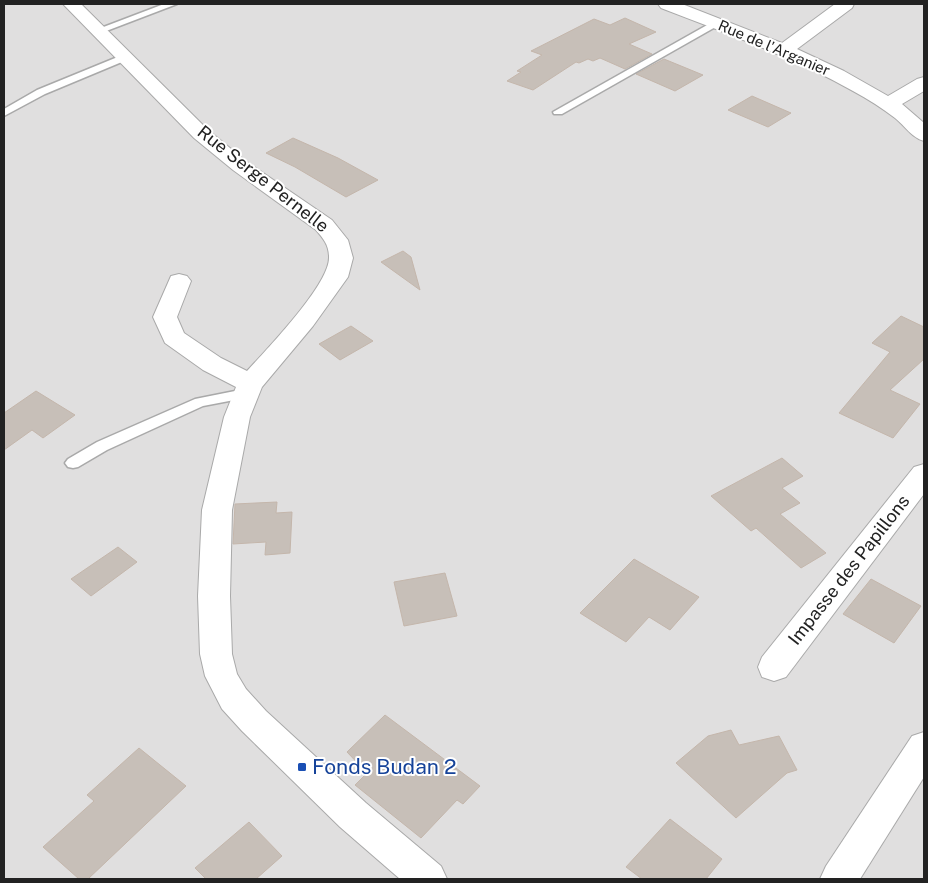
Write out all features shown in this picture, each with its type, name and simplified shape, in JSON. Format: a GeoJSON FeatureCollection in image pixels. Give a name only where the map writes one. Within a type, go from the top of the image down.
{"type":"FeatureCollection","features":[{"type":"Feature","properties":{"kind":"street","name":"Rue Serge Pernelle"},"geometry":{"type":"LineString","coordinates":[[71,4],[201,134],[224,154],[324,224],[338,240],[340,248],[339,268],[328,290],[248,389],[237,417],[217,510],[214,629],[216,654],[221,676],[234,699],[254,721],[353,815],[428,879]]}},
{"type":"Feature","properties":{"kind":"street","name":"Rue de l'Arganier"},"geometry":{"type":"LineString","coordinates":[[667,4],[808,59],[904,114],[924,135]]}},
{"type":"Feature","properties":{"kind":"street"},"geometry":{"type":"LineString","coordinates":[[785,49],[846,4]]}},
{"type":"Feature","properties":{"kind":"street"},"geometry":{"type":"LineString","coordinates":[[888,104],[924,83]]}},
{"type":"Feature","properties":{"kind":"street"},"geometry":{"type":"LineString","coordinates":[[179,280],[165,317],[174,337],[248,389]]}},
{"type":"Feature","properties":{"kind":"street","name":"Impasse des Papillons"},"geometry":{"type":"LineString","coordinates":[[774,667],[924,474]]}},
{"type":"Feature","properties":{"kind":"street"},"geometry":{"type":"LineString","coordinates":[[839,879],[924,747]]}},
{"type":"Feature","properties":{"kind":"lane"},"geometry":{"type":"LineString","coordinates":[[98,31],[172,4]]}},
{"type":"Feature","properties":{"kind":"lane"},"geometry":{"type":"LineString","coordinates":[[558,112],[716,23]]}},
{"type":"Feature","properties":{"kind":"lane"},"geometry":{"type":"LineString","coordinates":[[4,113],[42,92],[125,57]]}},
{"type":"Feature","properties":{"kind":"lane"},"geometry":{"type":"LineString","coordinates":[[73,463],[102,446],[200,402],[248,389]]}},
{"type":"Feature","properties":{"kind":"shaded area"},"geometry":{"type":"Polygon","coordinates":[[[4,4],[924,4],[924,879],[4,879],[4,4]]]}},
{"type":"Feature","properties":{"kind":"building"},"geometry":{"type":"Polygon","coordinates":[[[625,18],[656,32],[629,44],[652,54],[625,69],[600,58],[593,61],[588,59],[579,63],[576,62],[533,90],[507,81],[521,72],[517,71],[542,55],[531,51],[594,19],[610,25],[625,18]]]}},
{"type":"Feature","properties":{"kind":"building"},"geometry":{"type":"Polygon","coordinates":[[[664,59],[703,75],[675,91],[636,74],[664,59]]]}},
{"type":"Feature","properties":{"kind":"building"},"geometry":{"type":"Polygon","coordinates":[[[752,96],[791,113],[768,127],[728,110],[752,96]]]}},
{"type":"Feature","properties":{"kind":"building"},"geometry":{"type":"Polygon","coordinates":[[[293,138],[338,158],[378,180],[346,197],[295,167],[266,153],[293,138]]]}},
{"type":"Feature","properties":{"kind":"building"},"geometry":{"type":"Polygon","coordinates":[[[403,251],[411,257],[420,290],[381,262],[403,251]]]}},
{"type":"Feature","properties":{"kind":"building"},"geometry":{"type":"Polygon","coordinates":[[[901,316],[924,327],[924,359],[890,390],[920,404],[893,438],[839,413],[890,352],[872,343],[901,316]]]}},
{"type":"Feature","properties":{"kind":"building"},"geometry":{"type":"Polygon","coordinates":[[[351,326],[373,341],[340,360],[319,344],[351,326]]]}},
{"type":"Feature","properties":{"kind":"building"},"geometry":{"type":"Polygon","coordinates":[[[36,391],[75,415],[43,438],[32,430],[4,450],[4,413],[36,391]]]}},
{"type":"Feature","properties":{"kind":"building"},"geometry":{"type":"Polygon","coordinates":[[[782,458],[803,476],[782,488],[800,503],[780,514],[826,553],[801,568],[756,528],[751,531],[711,496],[782,458]]]}},
{"type":"Feature","properties":{"kind":"building"},"geometry":{"type":"Polygon","coordinates":[[[277,502],[276,513],[292,512],[290,553],[265,555],[266,542],[233,544],[235,504],[277,502]]]}},
{"type":"Feature","properties":{"kind":"building"},"geometry":{"type":"Polygon","coordinates":[[[118,547],[137,562],[91,596],[71,579],[118,547]]]}},
{"type":"Feature","properties":{"kind":"building"},"geometry":{"type":"Polygon","coordinates":[[[634,559],[699,597],[670,630],[649,617],[626,642],[580,613],[634,559]]]}},
{"type":"Feature","properties":{"kind":"building"},"geometry":{"type":"Polygon","coordinates":[[[445,573],[457,616],[404,626],[394,582],[445,573]]]}},
{"type":"Feature","properties":{"kind":"building"},"geometry":{"type":"Polygon","coordinates":[[[871,579],[921,606],[894,643],[843,614],[871,579]]]}},
{"type":"Feature","properties":{"kind":"building"},"geometry":{"type":"Polygon","coordinates":[[[385,715],[480,786],[463,804],[457,800],[421,838],[355,785],[367,773],[347,752],[385,715]]]}},
{"type":"Feature","properties":{"kind":"building"},"geometry":{"type":"Polygon","coordinates":[[[731,730],[739,745],[779,736],[797,770],[787,773],[736,818],[676,763],[708,736],[731,730]]]}},
{"type":"Feature","properties":{"kind":"building"},"geometry":{"type":"Polygon","coordinates":[[[139,748],[186,786],[88,879],[79,879],[43,847],[94,801],[87,795],[139,748]]]}},
{"type":"Feature","properties":{"kind":"building"},"geometry":{"type":"Polygon","coordinates":[[[670,819],[722,859],[706,879],[642,879],[626,867],[670,819]]]}},
{"type":"Feature","properties":{"kind":"building"},"geometry":{"type":"Polygon","coordinates":[[[249,822],[282,856],[256,879],[206,879],[195,868],[249,822]]]}},
{"type":"Feature","properties":{"kind":"place","name":"Fonds Budan 2"},"geometry":{"type":"Point","coordinates":[302,767]}}]}
